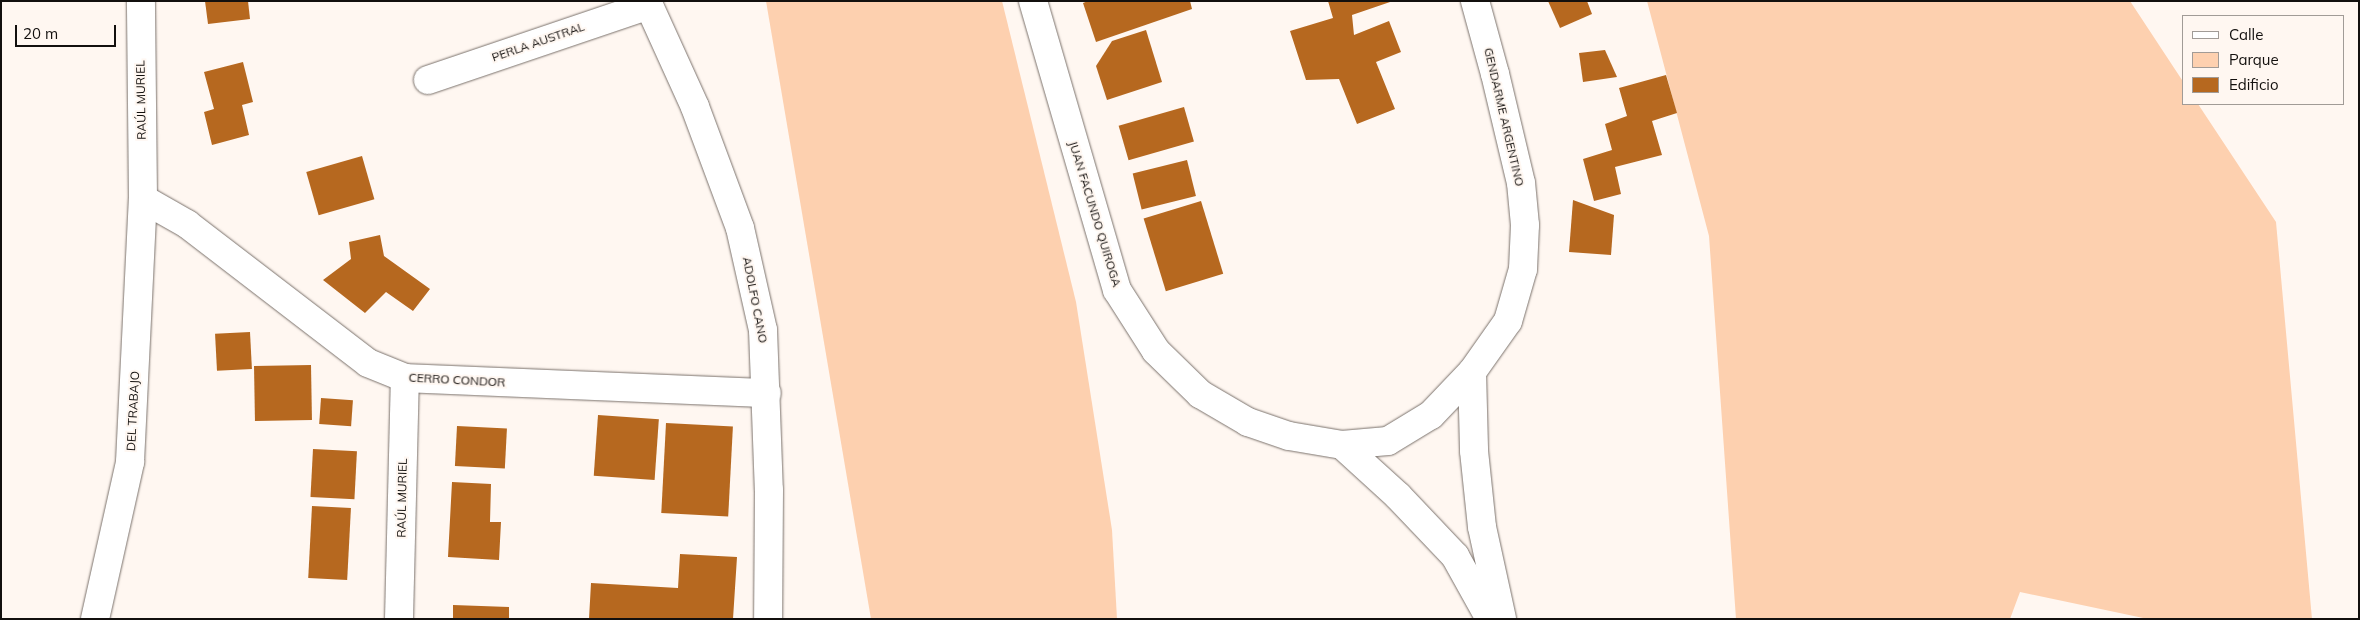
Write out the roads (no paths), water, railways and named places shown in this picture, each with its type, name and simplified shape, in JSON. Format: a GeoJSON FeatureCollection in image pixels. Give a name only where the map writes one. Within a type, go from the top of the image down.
{"type":"FeatureCollection","features":[{"type":"Feature","properties":{"kind":"street","name":"RAÚL MURIEL"},"geometry":{"type":"LineString","coordinates":[[141,1],[142,199]]}},
{"type":"Feature","properties":{"kind":"street","name":"JUAN FACUNDO QUIROGA"},"geometry":{"type":"LineString","coordinates":[[1033,1],[1117,290],[1156,351],[1200,394],[1248,422],[1289,436],[1342,445],[1388,441],[1430,416],[1472,372]]}},
{"type":"Feature","properties":{"kind":"street","name":"GENDARME ARGENTINO"},"geometry":{"type":"LineString","coordinates":[[1472,372],[1508,321],[1523,269],[1525,225],[1521,183],[1495,74],[1475,1]]}},
{"type":"Feature","properties":{"kind":"street","name":"PERLA AUSTRAL"},"geometry":{"type":"LineString","coordinates":[[428,80],[648,3]]}},
{"type":"Feature","properties":{"kind":"street","name":"ADOLFO CANO"},"geometry":{"type":"LineString","coordinates":[[648,3],[695,107],[740,228],[763,330],[767,393],[768,619]]}},
{"type":"Feature","properties":{"kind":"street","name":"CERRO CONDOR"},"geometry":{"type":"LineString","coordinates":[[142,199],[187,224],[368,363],[405,378],[767,393]]}},
{"type":"Feature","properties":{"kind":"street","name":"DEL TRABAJO"},"geometry":{"type":"LineString","coordinates":[[95,619],[130,462],[142,199]]}},
{"type":"Feature","properties":{"kind":"street"},"geometry":{"type":"LineString","coordinates":[[1472,372],[1474,450],[1482,527],[1502,619]]}},
{"type":"Feature","properties":{"kind":"street","name":"RAÚL MURIEL"},"geometry":{"type":"LineString","coordinates":[[399,619],[405,378]]}},
{"type":"Feature","properties":{"kind":"street"},"geometry":{"type":"LineString","coordinates":[[1342,445],[1398,496],[1455,556],[1490,619]]}}]}
